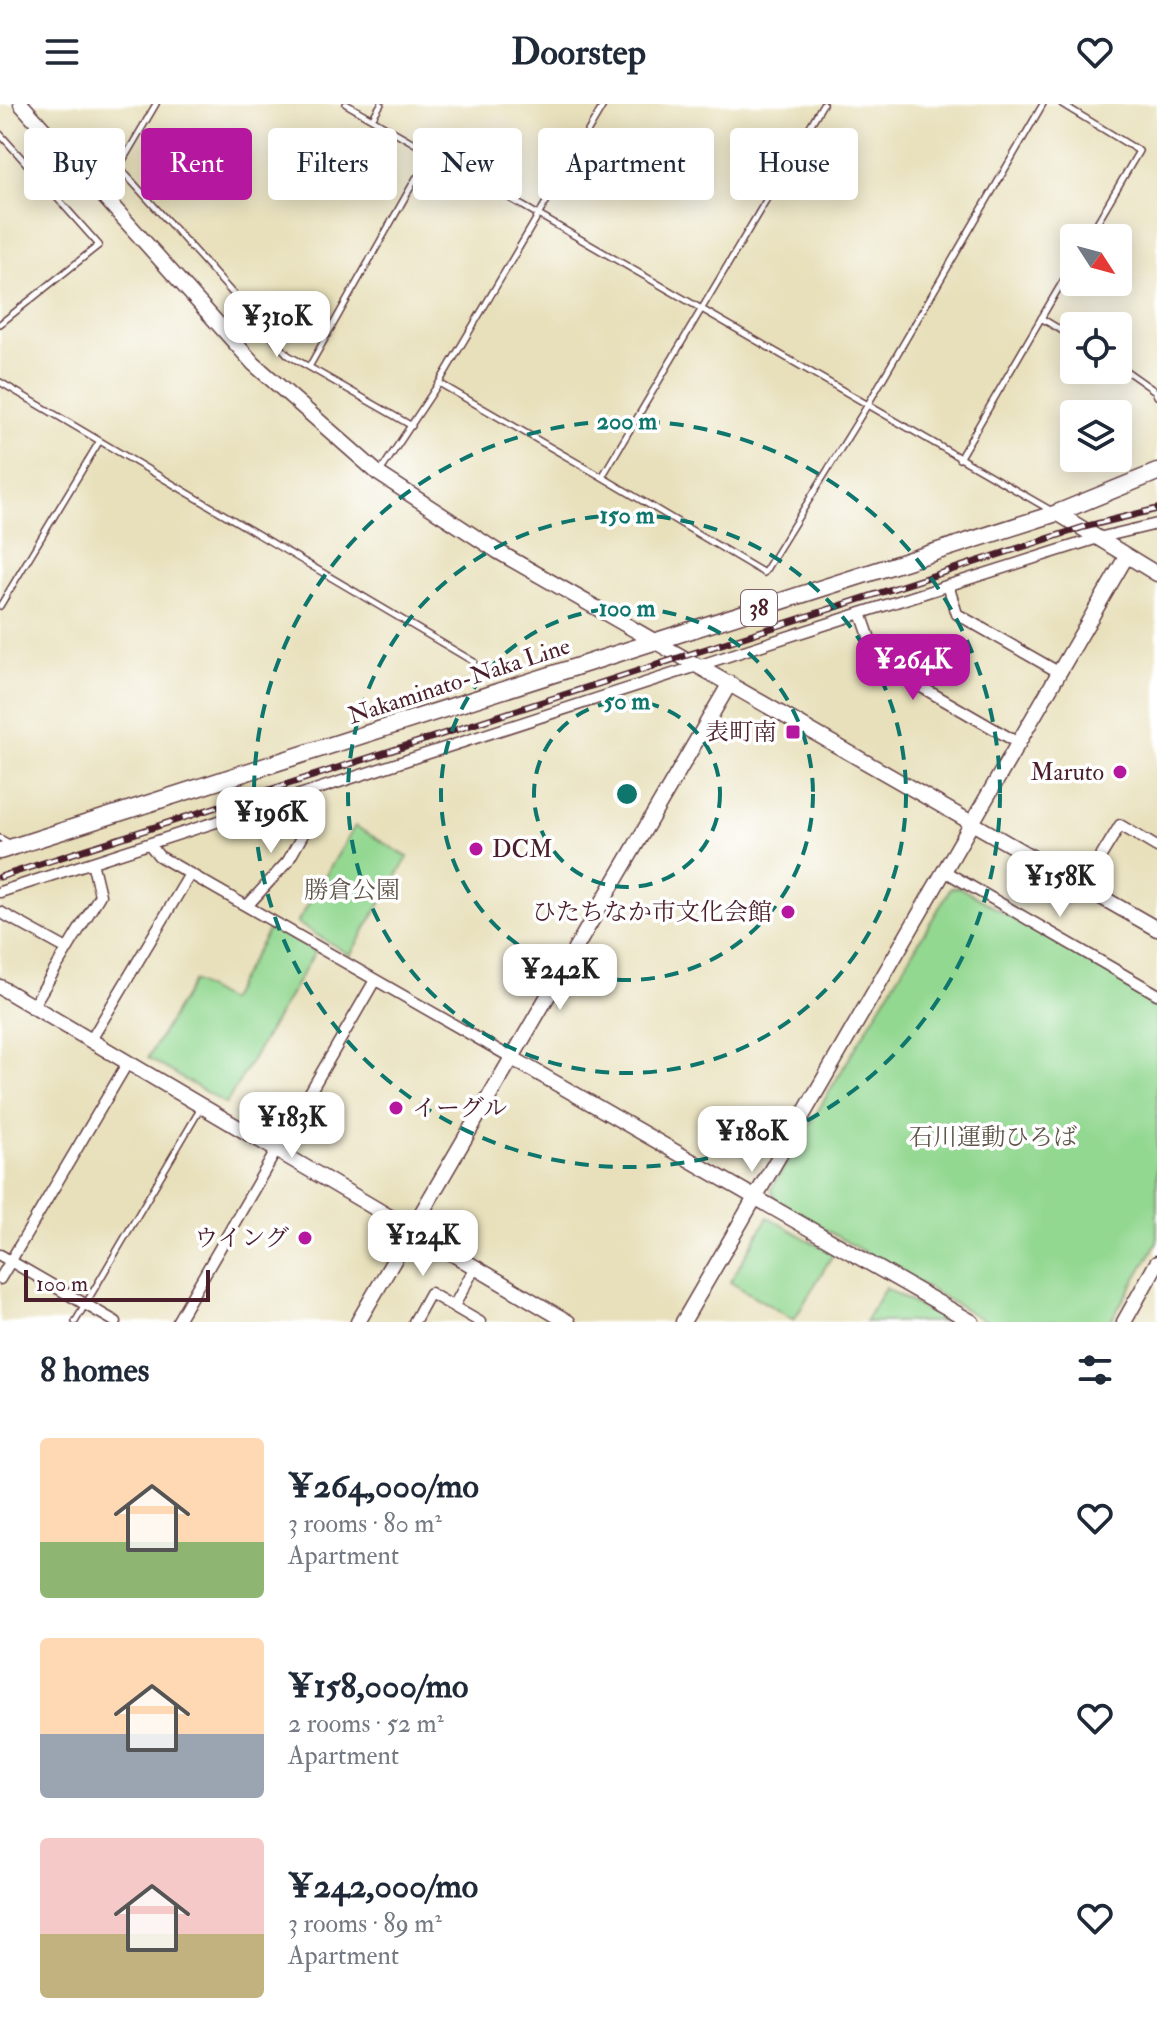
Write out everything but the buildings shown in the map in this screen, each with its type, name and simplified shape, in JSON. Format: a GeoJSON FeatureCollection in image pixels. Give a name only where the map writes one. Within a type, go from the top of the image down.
{"type":"FeatureCollection","features":[{"type":"Feature","properties":{"kind":"main road","name":"Nakaminato-Naka Line"},"geometry":{"type":"LineString","coordinates":[[8,849],[1057,513],[1157,472]]}},
{"type":"Feature","properties":{"kind":"street"},"geometry":{"type":"LineString","coordinates":[[21,104],[254,364],[379,474],[497,551],[1157,929]]}},
{"type":"Feature","properties":{"kind":"street"},"geometry":{"type":"LineString","coordinates":[[1057,513],[1157,574]]}},
{"type":"Feature","properties":{"kind":"street"},"geometry":{"type":"LineString","coordinates":[[0,892],[948,585],[1098,538],[1157,524]]}},
{"type":"Feature","properties":{"kind":"street"},"geometry":{"type":"LineString","coordinates":[[683,1322],[1126,557]]}},
{"type":"Feature","properties":{"kind":"street"},"geometry":{"type":"LineString","coordinates":[[948,585],[957,614],[1060,673]]}},
{"type":"Feature","properties":{"kind":"street"},"geometry":{"type":"LineString","coordinates":[[861,613],[878,662],[1020,744]]}},
{"type":"Feature","properties":{"kind":"street"},"geometry":{"type":"LineString","coordinates":[[358,1322],[730,683]]}},
{"type":"Feature","properties":{"kind":"street"},"geometry":{"type":"LineString","coordinates":[[247,906],[288,861],[306,829],[267,805]]}},
{"type":"Feature","properties":{"kind":"street"},"geometry":{"type":"LineString","coordinates":[[1083,886],[1120,825],[1157,847]]}},
{"type":"Feature","properties":{"kind":"street"},"geometry":{"type":"LineString","coordinates":[[149,844],[159,856],[972,1322]]}},
{"type":"Feature","properties":{"kind":"street"},"geometry":{"type":"LineString","coordinates":[[33,1006],[100,895],[92,862]]}},
{"type":"Feature","properties":{"kind":"street"},"geometry":{"type":"LineString","coordinates":[[946,872],[1157,994]]}},
{"type":"Feature","properties":{"kind":"street"},"geometry":{"type":"LineString","coordinates":[[91,1040],[190,874]]}},
{"type":"Feature","properties":{"kind":"street"},"geometry":{"type":"LineString","coordinates":[[0,912],[67,949]]}},
{"type":"Feature","properties":{"kind":"street"},"geometry":{"type":"LineString","coordinates":[[177,1322],[375,980]]}},
{"type":"Feature","properties":{"kind":"street"},"geometry":{"type":"LineString","coordinates":[[0,987],[568,1322]]}},
{"type":"Feature","properties":{"kind":"street"},"geometry":{"type":"LineString","coordinates":[[0,1279],[128,1062]]}},
{"type":"Feature","properties":{"kind":"street"},"geometry":{"type":"LineString","coordinates":[[0,1255],[116,1322]]}},
{"type":"Feature","properties":{"kind":"street"},"geometry":{"type":"LineString","coordinates":[[1124,1322],[1157,1263]]}},
{"type":"Feature","properties":{"kind":"street"},"geometry":{"type":"LineString","coordinates":[[454,1306],[474,1269]]}},
{"type":"Feature","properties":{"kind":"street"},"geometry":{"type":"LineString","coordinates":[[414,1322],[430,1293],[480,1322]]}},
{"type":"Feature","properties":{"kind":"lane"},"geometry":{"type":"LineString","coordinates":[[156,104],[119,167],[288,355],[412,426]]}},
{"type":"Feature","properties":{"kind":"lane"},"geometry":{"type":"LineString","coordinates":[[346,104],[1057,513]]}},
{"type":"Feature","properties":{"kind":"lane"},"geometry":{"type":"LineString","coordinates":[[372,119],[381,104]]}},
{"type":"Feature","properties":{"kind":"lane"},"geometry":{"type":"LineString","coordinates":[[379,474],[439,383],[604,104]]}},
{"type":"Feature","properties":{"kind":"lane"},"geometry":{"type":"LineString","coordinates":[[602,477],[823,104]]}},
{"type":"Feature","properties":{"kind":"lane"},"geometry":{"type":"LineString","coordinates":[[439,383],[764,573],[867,406],[1043,104]]}},
{"type":"Feature","properties":{"kind":"lane"},"geometry":{"type":"LineString","coordinates":[[1062,104],[1139,151],[1096,224]]}},
{"type":"Feature","properties":{"kind":"lane"},"geometry":{"type":"LineString","coordinates":[[0,134],[99,245],[0,324]]}},
{"type":"Feature","properties":{"kind":"lane"},"geometry":{"type":"LineString","coordinates":[[309,367],[413,183]]}},
{"type":"Feature","properties":{"kind":"lane"},"geometry":{"type":"LineString","coordinates":[[959,459],[1060,286]]}},
{"type":"Feature","properties":{"kind":"lane"},"geometry":{"type":"LineString","coordinates":[[1041,318],[1060,330]]}},
{"type":"Feature","properties":{"kind":"lane"},"geometry":{"type":"LineString","coordinates":[[1132,375],[1155,391],[1157,396]]}},
{"type":"Feature","properties":{"kind":"lane"},"geometry":{"type":"LineString","coordinates":[[0,382],[474,662]]}},
{"type":"Feature","properties":{"kind":"lane"},"geometry":{"type":"LineString","coordinates":[[0,606],[99,442]]}},
{"type":"Feature","properties":{"kind":"lane"},"geometry":{"type":"LineString","coordinates":[[0,838],[8,849]]}},
{"type":"Feature","properties":{"kind":"lane"},"geometry":{"type":"LineString","coordinates":[[75,1322],[202,1105]]}},
{"type":"Feature","properties":{"kind":"green space","name":"勝倉公園"},"geometry":{"type":"Polygon","coordinates":[[[355,826],[408,857],[350,955],[297,923],[355,826]]]}},
{"type":"Feature","properties":{"kind":"green space","name":"石川運動ひろば"},"geometry":{"type":"Polygon","coordinates":[[[959,887],[1157,1001],[1157,1243],[1110,1322],[987,1322],[777,1202],[771,1189],[951,888],[959,887]]]}},
{"type":"Feature","properties":{"kind":"green space"},"geometry":{"type":"Polygon","coordinates":[[[270,927],[315,952],[226,1104],[148,1058],[193,981],[228,1001],[270,927]]]}},
{"type":"Feature","properties":{"kind":"green space"},"geometry":{"type":"Polygon","coordinates":[[[768,1217],[833,1254],[794,1320],[730,1282],[768,1217]]]}},
{"type":"Feature","properties":{"kind":"green space"},"geometry":{"type":"Polygon","coordinates":[[[885,1288],[947,1322],[865,1322],[885,1288]]]}},
{"type":"Feature","properties":{"kind":"railway"},"geometry":{"type":"LineString","coordinates":[[0,877],[1084,527],[1157,509]]}},
{"type":"Feature","properties":{"kind":"place","name":"表町南"},"geometry":{"type":"Point","coordinates":[793,732]}},
{"type":"Feature","properties":{"kind":"place","name":"Maruto"},"geometry":{"type":"Point","coordinates":[1120,772]}},
{"type":"Feature","properties":{"kind":"place","name":"DCM"},"geometry":{"type":"Point","coordinates":[476,849]}},
{"type":"Feature","properties":{"kind":"place","name":"ひたちなか市文化会館"},"geometry":{"type":"Point","coordinates":[788,912]}},
{"type":"Feature","properties":{"kind":"place","name":"イーグル"},"geometry":{"type":"Point","coordinates":[396,1108]}},
{"type":"Feature","properties":{"kind":"place","name":"ウイング"},"geometry":{"type":"Point","coordinates":[305,1238]}}]}
